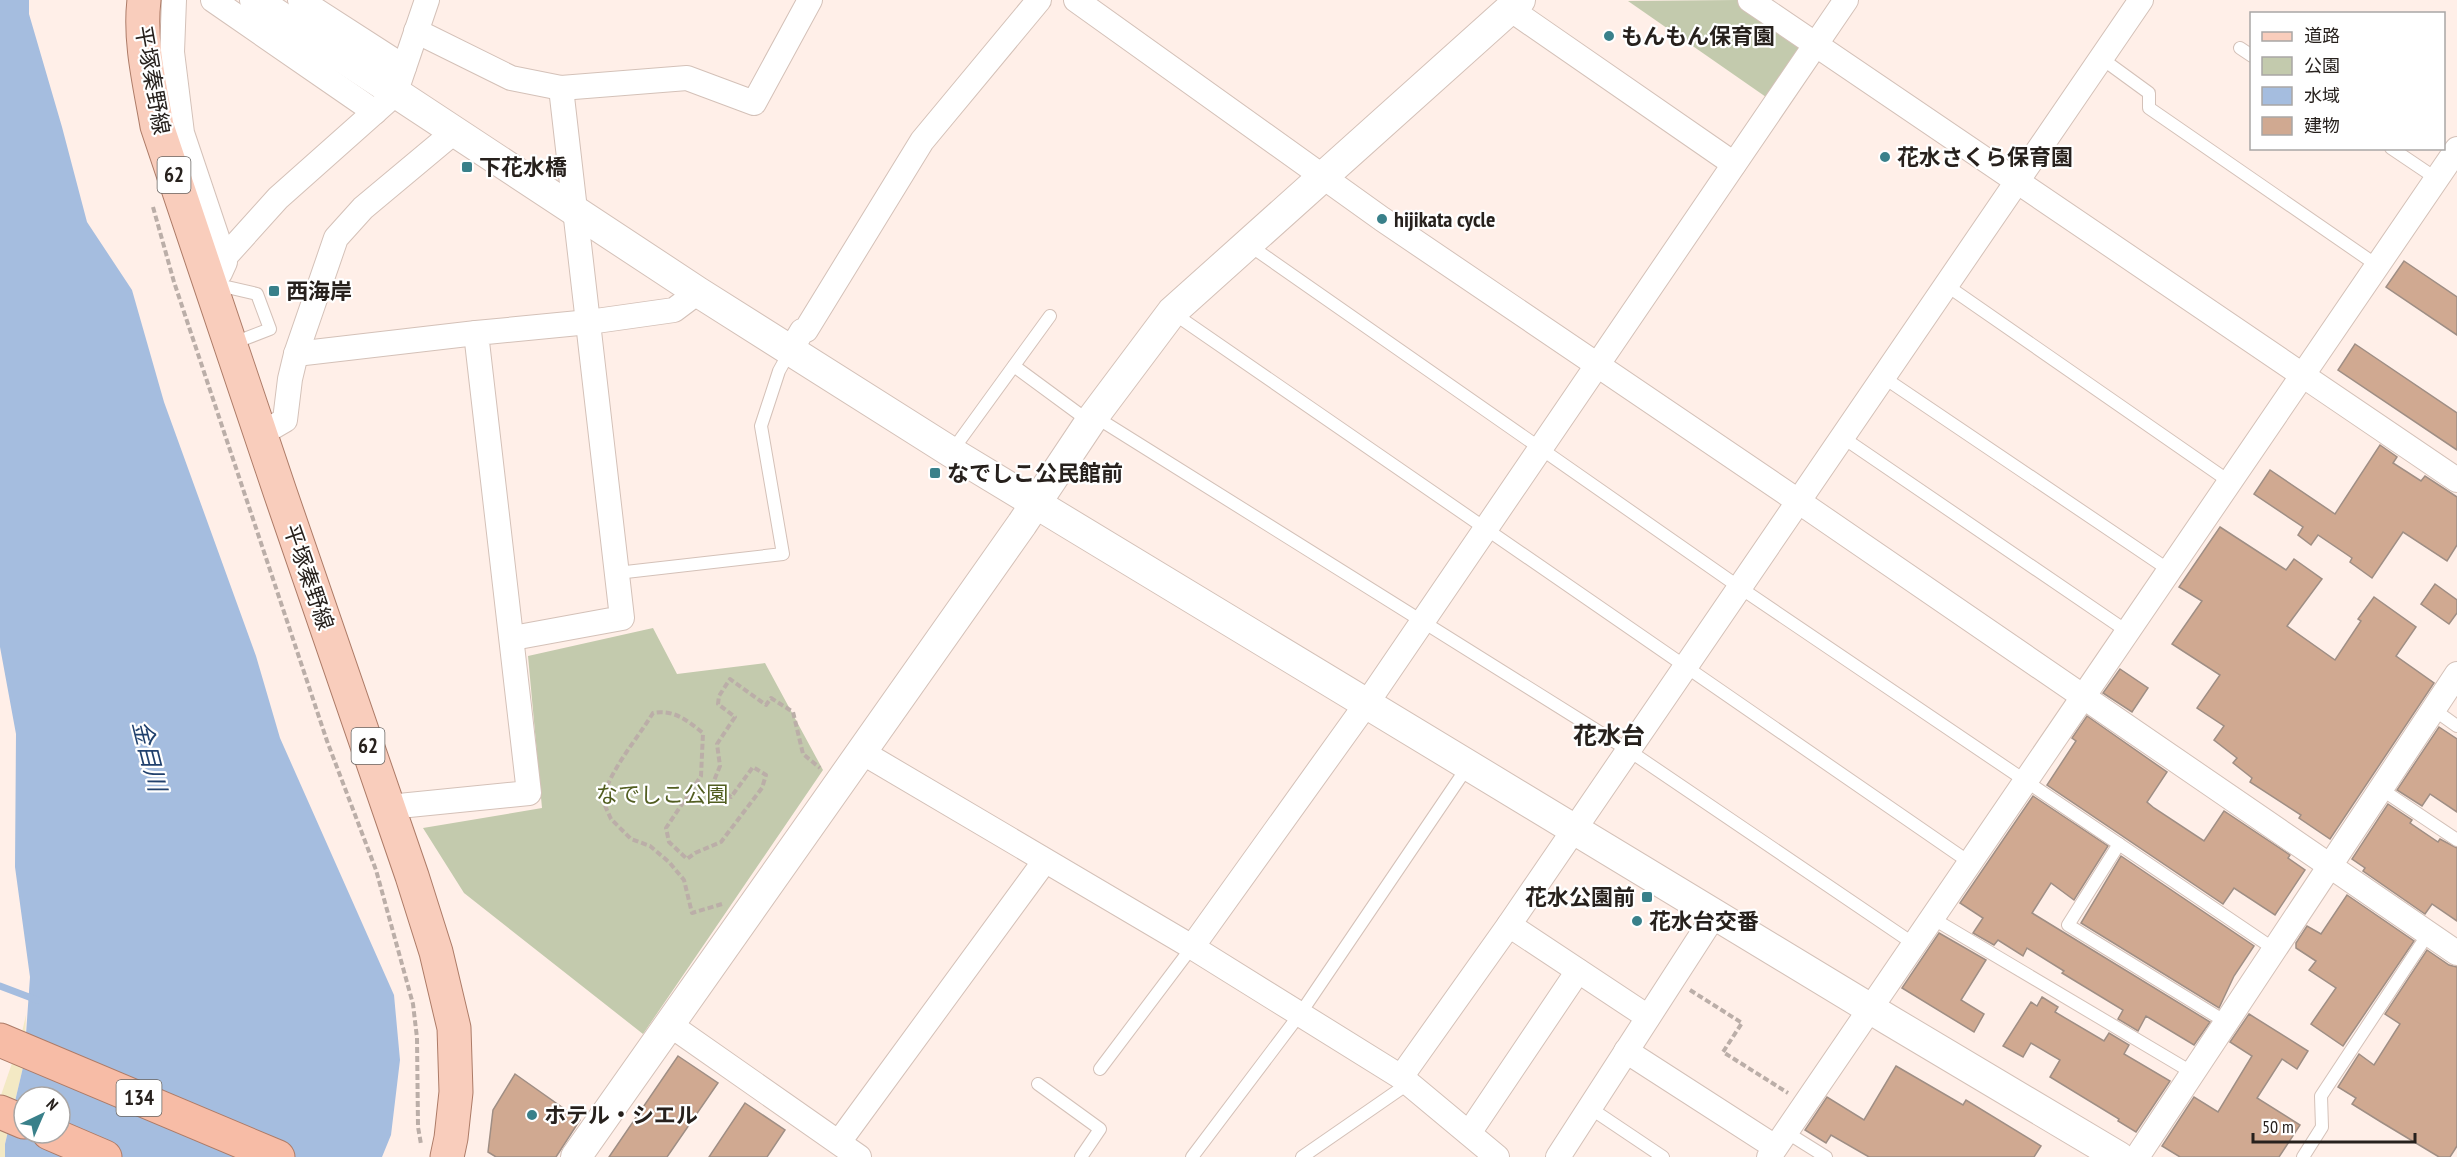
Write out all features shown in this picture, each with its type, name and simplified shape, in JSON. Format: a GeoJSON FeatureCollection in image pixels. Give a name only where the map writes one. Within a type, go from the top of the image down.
{"type":"FeatureCollection","features":[{"type":"Feature","properties":{"kind":"highway","name":"134"},"geometry":{"type":"LineString","coordinates":[[0,1040],[278,1157]]}},
{"type":"Feature","properties":{"kind":"highway"},"geometry":{"type":"LineString","coordinates":[[72,1143],[105,1157]]}},
{"type":"Feature","properties":{"kind":"main road","name":"平塚秦野線"},"geometry":{"type":"LineString","coordinates":[[144,0],[142,16],[147,70],[157,126],[217,270],[231,345],[389,807],[436,952],[453,1028],[456,1092],[434,1152]]}},
{"type":"Feature","properties":{"kind":"street"},"geometry":{"type":"LineString","coordinates":[[174,0],[172,52],[182,133],[217,270]]}},
{"type":"Feature","properties":{"kind":"street"},"geometry":{"type":"LineString","coordinates":[[213,0],[392,91]]}},
{"type":"Feature","properties":{"kind":"street"},"geometry":{"type":"LineString","coordinates":[[255,0],[698,292],[951,452],[1870,1009],[2119,1157]]}},
{"type":"Feature","properties":{"kind":"street"},"geometry":{"type":"LineString","coordinates":[[300,0],[392,91]]}},
{"type":"Feature","properties":{"kind":"street"},"geometry":{"type":"LineString","coordinates":[[217,270],[278,198],[392,91],[427,0]]}},
{"type":"Feature","properties":{"kind":"street"},"geometry":{"type":"LineString","coordinates":[[416,31],[512,78],[561,88],[687,78],[754,103],[810,0]]}},
{"type":"Feature","properties":{"kind":"street"},"geometry":{"type":"LineString","coordinates":[[790,351],[802,331],[806,330],[922,141],[1039,0]]}},
{"type":"Feature","properties":{"kind":"street"},"geometry":{"type":"LineString","coordinates":[[1076,0],[1323,177],[2457,954]]}},
{"type":"Feature","properties":{"kind":"street"},"geometry":{"type":"LineString","coordinates":[[1750,0],[2457,480]]}},
{"type":"Feature","properties":{"kind":"street"},"geometry":{"type":"LineString","coordinates":[[1192,947],[1366,704],[1846,0]]}},
{"type":"Feature","properties":{"kind":"street"},"geometry":{"type":"LineString","coordinates":[[1405,1080],[2141,0]]}},
{"type":"Feature","properties":{"kind":"street"},"geometry":{"type":"LineString","coordinates":[[576,1157],[1036,504],[1092,419],[1172,312],[1246,243],[1323,177],[1515,4],[1734,164]]}},
{"type":"Feature","properties":{"kind":"street"},"geometry":{"type":"LineString","coordinates":[[513,638],[622,618],[561,88]]}},
{"type":"Feature","properties":{"kind":"street"},"geometry":{"type":"LineString","coordinates":[[261,434],[285,420],[290,378],[296,354],[336,238],[363,208],[454,132]]}},
{"type":"Feature","properties":{"kind":"street"},"geometry":{"type":"LineString","coordinates":[[1626,1051],[1777,1146],[2457,149]]}},
{"type":"Feature","properties":{"kind":"street"},"geometry":{"type":"LineString","coordinates":[[296,354],[589,322],[674,310],[698,292]]}},
{"type":"Feature","properties":{"kind":"street"},"geometry":{"type":"LineString","coordinates":[[389,807],[529,793],[513,638],[476,333]]}},
{"type":"Feature","properties":{"kind":"street"},"geometry":{"type":"LineString","coordinates":[[2137,1157],[2457,674]]}},
{"type":"Feature","properties":{"kind":"street"},"geometry":{"type":"LineString","coordinates":[[860,751],[1192,947],[1405,1080],[1497,1157]]}},
{"type":"Feature","properties":{"kind":"street"},"geometry":{"type":"LineString","coordinates":[[669,1024],[848,1152],[1044,861]]}},
{"type":"Feature","properties":{"kind":"street"},"geometry":{"type":"LineString","coordinates":[[1558,1157],[1715,914]]}},
{"type":"Feature","properties":{"kind":"street"},"geometry":{"type":"LineString","coordinates":[[1509,925],[1648,1017]]}},
{"type":"Feature","properties":{"kind":"street"},"geometry":{"type":"LineString","coordinates":[[1469,1133],[1578,971]]}},
{"type":"Feature","properties":{"kind":"lane"},"geometry":{"type":"LineString","coordinates":[[2240,48],[2250,55]]}},
{"type":"Feature","properties":{"kind":"lane"},"geometry":{"type":"LineString","coordinates":[[2101,58],[2149,93],[2149,108],[2378,266]]}},
{"type":"Feature","properties":{"kind":"lane"},"geometry":{"type":"LineString","coordinates":[[2394,150],[2437,179]]}},
{"type":"Feature","properties":{"kind":"lane"},"geometry":{"type":"LineString","coordinates":[[1246,243],[1739,587],[2274,949]]}},
{"type":"Feature","properties":{"kind":"lane"},"geometry":{"type":"LineString","coordinates":[[1946,285],[2230,482]]}},
{"type":"Feature","properties":{"kind":"lane"},"geometry":{"type":"LineString","coordinates":[[1172,312],[1969,862]]}},
{"type":"Feature","properties":{"kind":"lane"},"geometry":{"type":"LineString","coordinates":[[951,452],[1050,316]]}},
{"type":"Feature","properties":{"kind":"lane"},"geometry":{"type":"LineString","coordinates":[[617,573],[783,554],[761,426],[778,371],[790,351]]}},
{"type":"Feature","properties":{"kind":"lane"},"geometry":{"type":"LineString","coordinates":[[1014,366],[1092,419],[1628,750],[1914,944]]}},
{"type":"Feature","properties":{"kind":"lane"},"geometry":{"type":"LineString","coordinates":[[1883,377],[2169,570]]}},
{"type":"Feature","properties":{"kind":"lane"},"geometry":{"type":"LineString","coordinates":[[1842,437],[2128,632]]}},
{"type":"Feature","properties":{"kind":"lane"},"geometry":{"type":"LineString","coordinates":[[2433,710],[2457,726]]}},
{"type":"Feature","properties":{"kind":"lane"},"geometry":{"type":"LineString","coordinates":[[1192,1157],[1300,1014],[1469,765]]}},
{"type":"Feature","properties":{"kind":"lane"},"geometry":{"type":"LineString","coordinates":[[2381,789],[2457,840]]}},
{"type":"Feature","properties":{"kind":"lane"},"geometry":{"type":"LineString","coordinates":[[2120,844],[2068,925],[2226,1022]]}},
{"type":"Feature","properties":{"kind":"lane"},"geometry":{"type":"LineString","coordinates":[[1932,918],[2193,1074]]}},
{"type":"Feature","properties":{"kind":"lane"},"geometry":{"type":"LineString","coordinates":[[2303,1157],[2322,1127],[2321,1096],[2428,934]]}},
{"type":"Feature","properties":{"kind":"lane"},"geometry":{"type":"LineString","coordinates":[[1100,1069],[1192,947]]}},
{"type":"Feature","properties":{"kind":"lane"},"geometry":{"type":"LineString","coordinates":[[1302,1157],[1405,1080]]}},
{"type":"Feature","properties":{"kind":"lane"},"geometry":{"type":"LineString","coordinates":[[1038,1084],[1100,1129],[1081,1157]]}},
{"type":"Feature","properties":{"kind":"lane"},"geometry":{"type":"LineString","coordinates":[[1590,1108],[1664,1157]]}},
{"type":"Feature","properties":{"kind":"lane"},"geometry":{"type":"LineString","coordinates":[[1777,1146],[1826,1157]]}},
{"type":"Feature","properties":{"kind":"path"},"geometry":{"type":"LineString","coordinates":[[174,282],[327,741],[376,870],[413,1004],[417,1038],[418,1127],[434,1152]]}},
{"type":"Feature","properties":{"kind":"path"},"geometry":{"type":"LineString","coordinates":[[730,905],[724,903],[692,913],[684,880],[669,862],[650,846],[631,840],[611,819],[602,799],[608,781],[623,754],[638,737],[653,713],[665,710],[675,714],[703,733],[701,776],[666,828],[669,842],[687,859],[721,842],[762,788],[766,775],[753,767],[731,796],[713,783],[720,766],[717,744],[735,717],[718,704],[719,696],[730,679],[766,705],[771,698],[793,712],[802,754],[823,770]]}},
{"type":"Feature","properties":{"kind":"path"},"geometry":{"type":"LineString","coordinates":[[1688,988],[1742,1023],[1723,1052],[1796,1099]]}},
{"type":"Feature","properties":{"kind":"green space"},"geometry":{"type":"Polygon","coordinates":[[[1737,0],[1801,45],[1766,97],[1628,1],[1737,0]]]}},
{"type":"Feature","properties":{"kind":"green space","name":"なでしこ公園"},"geometry":{"type":"Polygon","coordinates":[[[653,628],[677,674],[765,663],[823,770],[643,1034],[464,893],[423,828],[542,808],[528,656],[653,628]]]}},
{"type":"Feature","properties":{"kind":"sand"},"geometry":{"type":"Polygon","coordinates":[[[26,1015],[24,1063],[19,1085],[12,1085],[12,1114],[5,1144],[5,1157],[0,1157],[0,1098],[21,1037],[26,1015]]]}},
{"type":"Feature","properties":{"kind":"water","name":"金目川"},"geometry":{"type":"Polygon","coordinates":[[[0,0],[29,0],[29,14],[87,222],[132,290],[164,402],[256,656],[280,738],[394,995],[400,1060],[391,1135],[382,1157],[5,1157],[5,1144],[12,1114],[12,1145],[72,1145],[72,1085],[19,1085],[24,1063],[30,977],[15,867],[16,734],[0,647],[0,0]]]}},
{"type":"Feature","properties":{"kind":"building"},"geometry":{"type":"Polygon","coordinates":[[[2404,261],[2457,297],[2457,335],[2386,287],[2404,261]]]}},
{"type":"Feature","properties":{"kind":"building"},"geometry":{"type":"Polygon","coordinates":[[[2355,344],[2457,413],[2457,450],[2338,370],[2355,344]]]}},
{"type":"Feature","properties":{"kind":"building"},"geometry":{"type":"Polygon","coordinates":[[[2380,445],[2397,457],[2393,463],[2421,481],[2425,476],[2457,497],[2457,545],[2447,561],[2403,532],[2372,578],[2350,562],[2352,558],[2318,535],[2311,545],[2298,535],[2303,527],[2254,494],[2270,470],[2335,514],[2380,445]]]}},
{"type":"Feature","properties":{"kind":"building"},"geometry":{"type":"Polygon","coordinates":[[[2220,527],[2286,570],[2294,559],[2322,579],[2287,626],[2335,660],[2361,621],[2358,619],[2374,597],[2416,627],[2396,656],[2434,683],[2330,839],[2299,818],[2301,815],[2250,782],[2252,778],[2233,763],[2237,758],[2214,740],[2224,726],[2197,708],[2220,675],[2172,644],[2202,601],[2179,587],[2220,527]]]}},
{"type":"Feature","properties":{"kind":"building"},"geometry":{"type":"Polygon","coordinates":[[[2435,584],[2457,600],[2457,613],[2449,624],[2421,604],[2435,584]]]}},
{"type":"Feature","properties":{"kind":"building"},"geometry":{"type":"Polygon","coordinates":[[[2120,669],[2148,688],[2132,712],[2103,693],[2120,669]]]}},
{"type":"Feature","properties":{"kind":"building"},"geometry":{"type":"Polygon","coordinates":[[[2087,716],[2167,772],[2147,802],[2154,808],[2204,841],[2224,811],[2290,855],[2288,858],[2305,870],[2275,915],[2234,888],[2223,904],[2047,785],[2076,741],[2072,738],[2087,716]]]}},
{"type":"Feature","properties":{"kind":"building"},"geometry":{"type":"Polygon","coordinates":[[[2439,727],[2457,739],[2457,812],[2430,794],[2422,806],[2397,790],[2439,727]]]}},
{"type":"Feature","properties":{"kind":"building"},"geometry":{"type":"Polygon","coordinates":[[[2033,796],[2108,846],[2074,900],[2051,883],[2032,913],[2210,1022],[2194,1045],[2146,1016],[2138,1031],[2118,1019],[2123,1010],[2062,973],[2064,971],[2027,948],[2023,956],[1998,940],[1994,945],[1973,933],[1983,918],[1960,903],[2033,796]]]}},
{"type":"Feature","properties":{"kind":"building"},"geometry":{"type":"Polygon","coordinates":[[[2388,804],[2412,820],[2410,823],[2438,842],[2440,839],[2457,848],[2457,921],[2432,904],[2425,914],[2363,871],[2365,868],[2352,859],[2388,804]]]}},
{"type":"Feature","properties":{"kind":"building"},"geometry":{"type":"Polygon","coordinates":[[[2121,856],[2254,946],[2234,976],[2219,1008],[2081,923],[2121,856]]]}},
{"type":"Feature","properties":{"kind":"building"},"geometry":{"type":"Polygon","coordinates":[[[2347,895],[2414,941],[2343,1046],[2311,1024],[2336,988],[2309,970],[2316,961],[2296,948],[2296,943],[2307,926],[2321,934],[2347,895]]]}},
{"type":"Feature","properties":{"kind":"building"},"geometry":{"type":"Polygon","coordinates":[[[1939,933],[1986,960],[1961,1000],[1984,1014],[1974,1032],[1902,988],[1939,933]]]}},
{"type":"Feature","properties":{"kind":"building"},"geometry":{"type":"Polygon","coordinates":[[[2427,950],[2449,965],[2457,967],[2457,1146],[2450,1157],[2439,1157],[2352,1104],[2356,1098],[2338,1087],[2359,1054],[2374,1065],[2400,1024],[2385,1014],[2427,950]]]}},
{"type":"Feature","properties":{"kind":"building"},"geometry":{"type":"Polygon","coordinates":[[[2042,997],[2058,1007],[2055,1012],[2104,1041],[2109,1033],[2129,1045],[2124,1054],[2170,1081],[2136,1132],[2050,1077],[2060,1060],[2031,1043],[2023,1057],[2003,1046],[2031,1002],[2037,1006],[2042,997]]]}},
{"type":"Feature","properties":{"kind":"building"},"geometry":{"type":"Polygon","coordinates":[[[2249,1014],[2308,1051],[2297,1069],[2282,1059],[2257,1098],[2300,1125],[2279,1157],[2180,1157],[2162,1146],[2194,1097],[2218,1112],[2252,1056],[2230,1042],[2249,1014]]]}},
{"type":"Feature","properties":{"kind":"building"},"geometry":{"type":"Polygon","coordinates":[[[678,1056],[718,1083],[667,1157],[609,1157],[678,1056]]]}},
{"type":"Feature","properties":{"kind":"building"},"geometry":{"type":"Polygon","coordinates":[[[1896,1066],[1963,1105],[1966,1100],[2041,1146],[2034,1157],[1869,1157],[1831,1135],[1826,1143],[1805,1130],[1827,1097],[1864,1120],[1896,1066]]]}},
{"type":"Feature","properties":{"kind":"building","name":"ホテル・シエル"},"geometry":{"type":"Polygon","coordinates":[[[515,1074],[580,1120],[556,1157],[496,1157],[488,1152],[493,1110],[515,1074]]]}},
{"type":"Feature","properties":{"kind":"building"},"geometry":{"type":"Polygon","coordinates":[[[745,1103],[785,1130],[767,1157],[709,1157],[745,1103]]]}},
{"type":"Feature","properties":{"kind":"waterway"},"geometry":{"type":"LineString","coordinates":[[0,986],[37,1000]]}},
{"type":"Feature","properties":{"kind":"place","name":"もんもん保育園"},"geometry":{"type":"Point","coordinates":[1609,36]}},
{"type":"Feature","properties":{"kind":"place","name":"花水さくら保育園"},"geometry":{"type":"Point","coordinates":[1885,157]}},
{"type":"Feature","properties":{"kind":"place","name":"下花水橋"},"geometry":{"type":"Point","coordinates":[467,167]}},
{"type":"Feature","properties":{"kind":"place","name":"hijikata cycle"},"geometry":{"type":"Point","coordinates":[1382,219]}},
{"type":"Feature","properties":{"kind":"place","name":"西海岸"},"geometry":{"type":"Point","coordinates":[274,291]}},
{"type":"Feature","properties":{"kind":"place","name":"なでしこ公民館前"},"geometry":{"type":"Point","coordinates":[935,473]}},
{"type":"Feature","properties":{"kind":"place","name":"花水公園前"},"geometry":{"type":"Point","coordinates":[1647,897]}},
{"type":"Feature","properties":{"kind":"place","name":"花水台交番"},"geometry":{"type":"Point","coordinates":[1637,921]}},
{"type":"Feature","properties":{"kind":"place","name":"ホテル・シエル"},"geometry":{"type":"Point","coordinates":[532,1115]}},
{"type":"Feature","properties":{"kind":"district","name":"花水台"},"geometry":{"type":"Point","coordinates":[1609,736]}}]}
